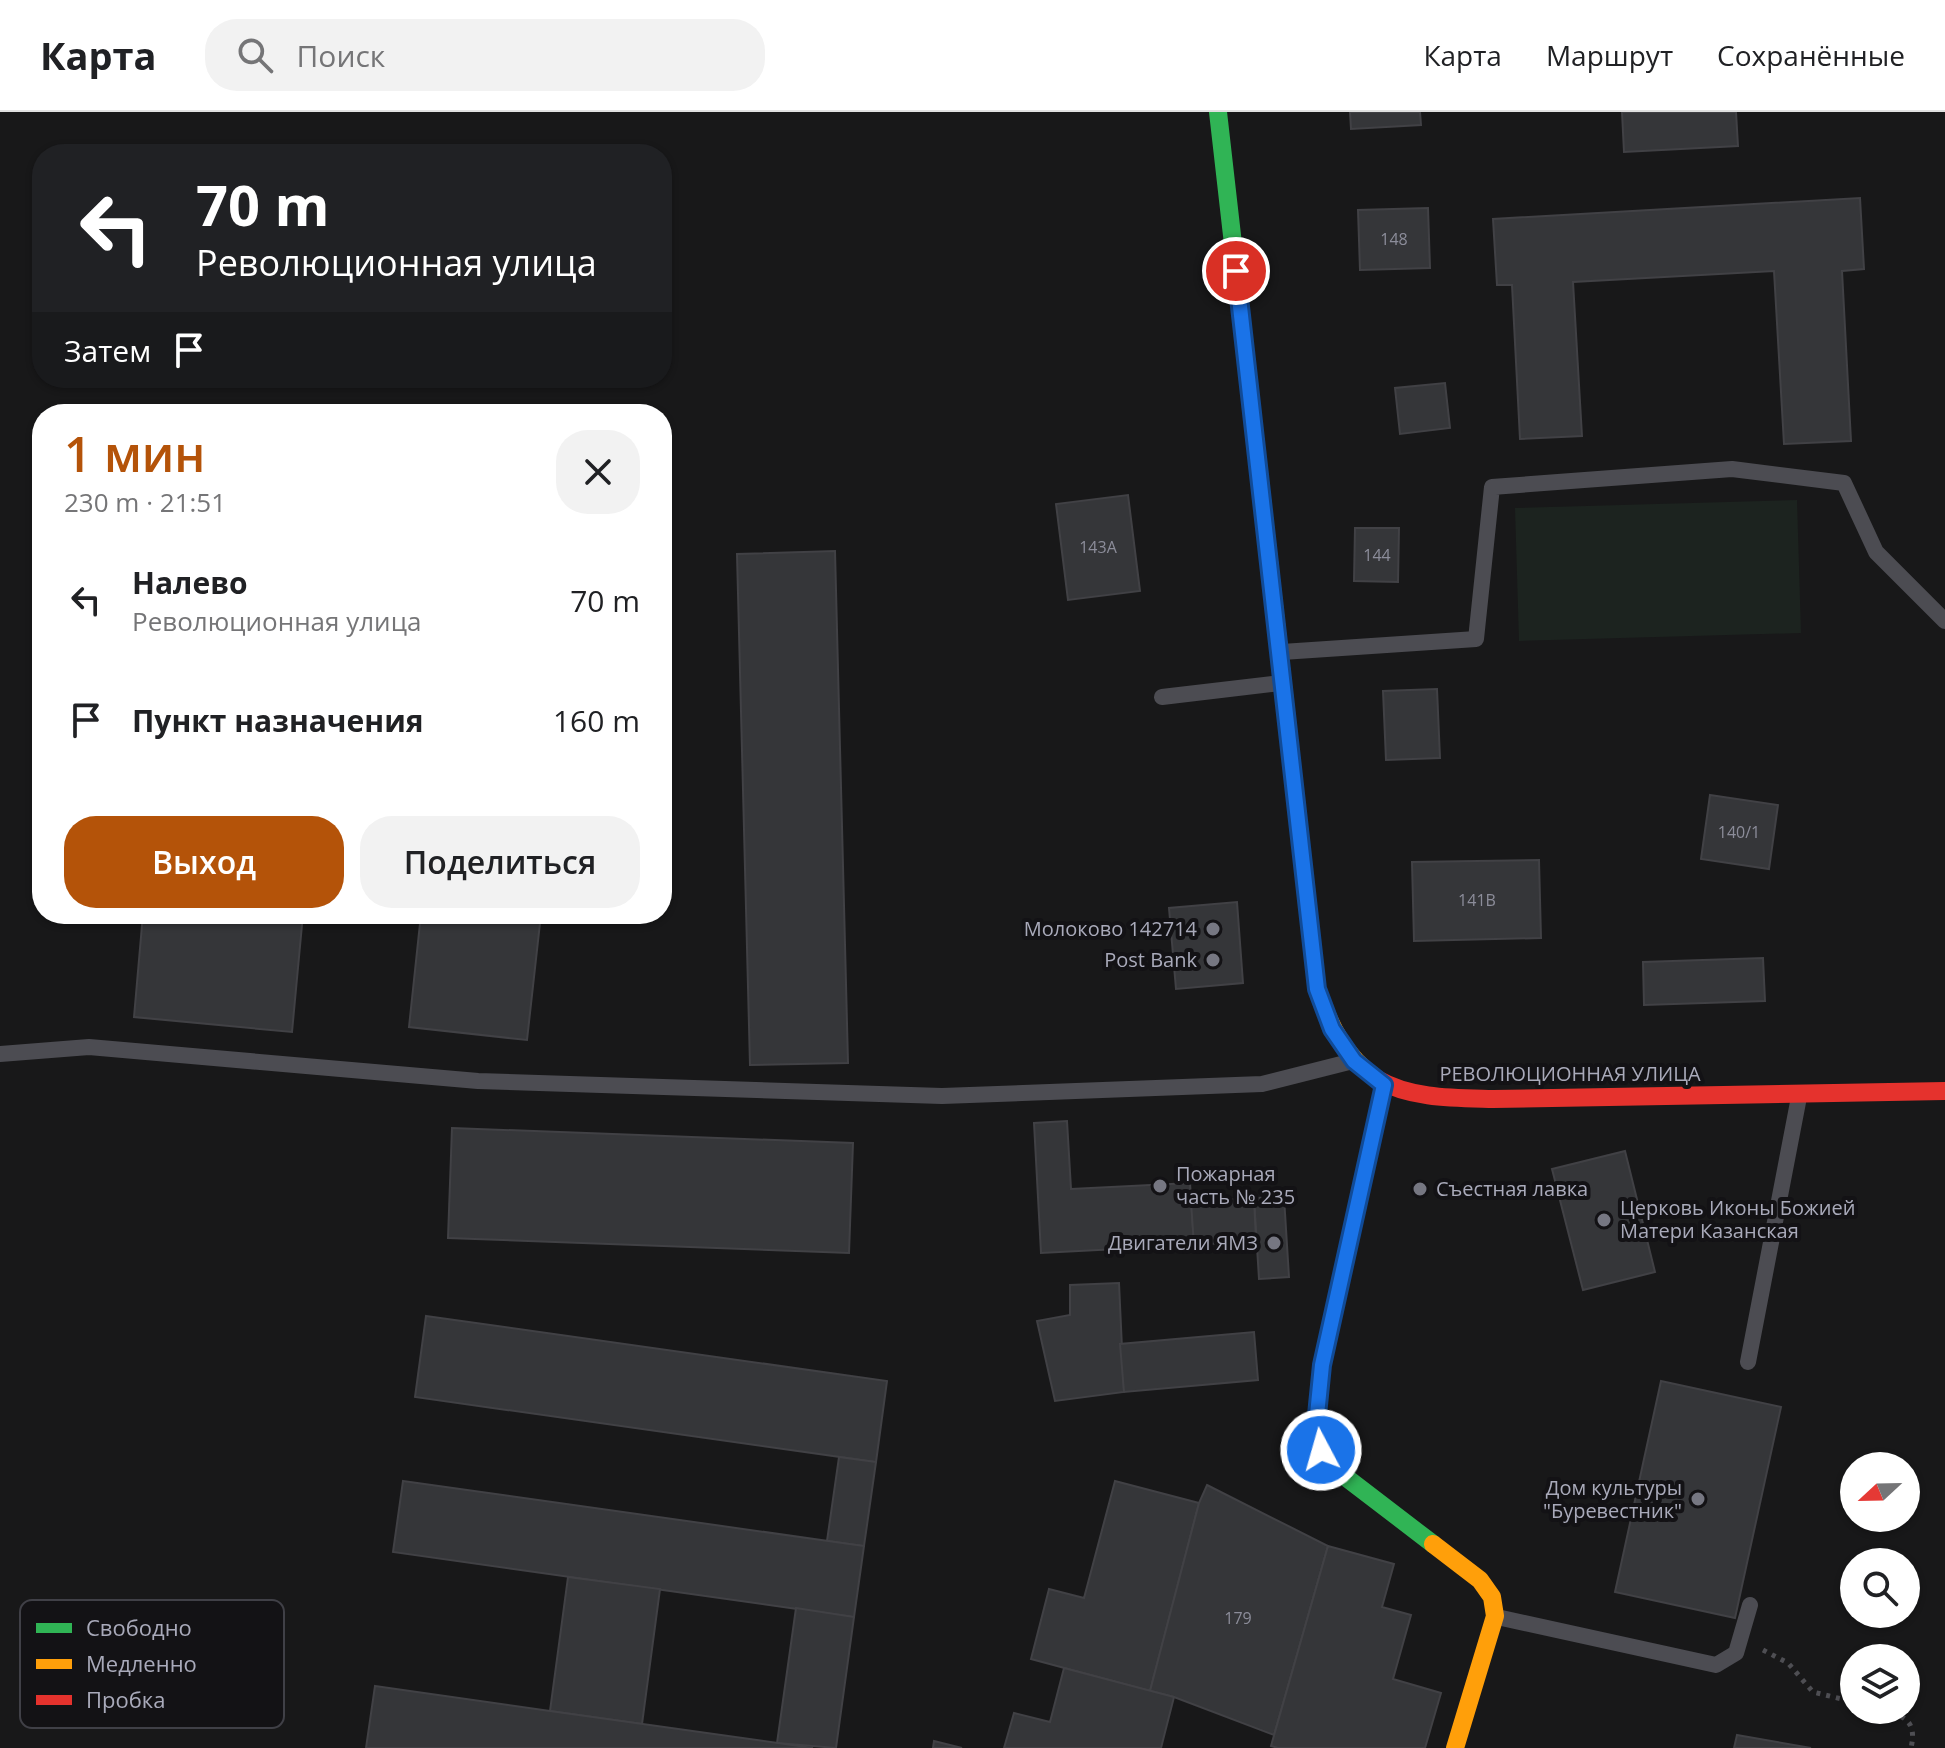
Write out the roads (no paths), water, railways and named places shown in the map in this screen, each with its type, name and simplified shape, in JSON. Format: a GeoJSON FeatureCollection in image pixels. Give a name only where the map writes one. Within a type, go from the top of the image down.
{"type":"FeatureCollection","features":[{"type":"Feature","properties":{"kind":"main road","name":"РЕВОЛЮЦИОННАЯ УЛИЦА"},"geometry":{"type":"LineString","coordinates":[[1218,112],[1317,989],[1332,1029],[1354,1061],[1384,1085],[1421,1096],[1493,1099],[1945,1091]]}},
{"type":"Feature","properties":{"kind":"main road"},"geometry":{"type":"LineString","coordinates":[[1384,1085],[1322,1365],[1317,1415],[1321,1450],[1335,1469],[1480,1580],[1492,1597],[1495,1616],[1455,1748]]}},
{"type":"Feature","properties":{"kind":"lane"},"geometry":{"type":"LineString","coordinates":[[1279,652],[1476,639],[1492,487],[1732,469],[1844,483],[1876,552],[1945,621]]}},
{"type":"Feature","properties":{"kind":"lane"},"geometry":{"type":"LineString","coordinates":[[1162,697],[1282,683]]}},
{"type":"Feature","properties":{"kind":"lane"},"geometry":{"type":"LineString","coordinates":[[0,1054],[89,1047],[478,1081],[942,1096],[1262,1084],[1354,1061]]}},
{"type":"Feature","properties":{"kind":"lane"},"geometry":{"type":"LineString","coordinates":[[1748,1362],[1800,1094]]}},
{"type":"Feature","properties":{"kind":"lane"},"geometry":{"type":"LineString","coordinates":[[1495,1616],[1716,1665],[1736,1653],[1750,1605]]}},
{"type":"Feature","properties":{"kind":"place","name":"Молоково 142714"},"geometry":{"type":"Point","coordinates":[1213,929]}},
{"type":"Feature","properties":{"kind":"place","name":"Post Bank"},"geometry":{"type":"Point","coordinates":[1213,960]}},
{"type":"Feature","properties":{"kind":"place","name":"Пожарная часть № 235"},"geometry":{"type":"Point","coordinates":[1160,1186]}},
{"type":"Feature","properties":{"kind":"place","name":"Съестная лавка"},"geometry":{"type":"Point","coordinates":[1420,1189]}},
{"type":"Feature","properties":{"kind":"place","name":"Церковь Иконы Божией Матери Казанская"},"geometry":{"type":"Point","coordinates":[1604,1220]}},
{"type":"Feature","properties":{"kind":"place","name":"Двигатели ЯМЗ"},"geometry":{"type":"Point","coordinates":[1274,1243]}},
{"type":"Feature","properties":{"kind":"place","name":"Дом культуры \"Буревестник\""},"geometry":{"type":"Point","coordinates":[1698,1499]}}]}
